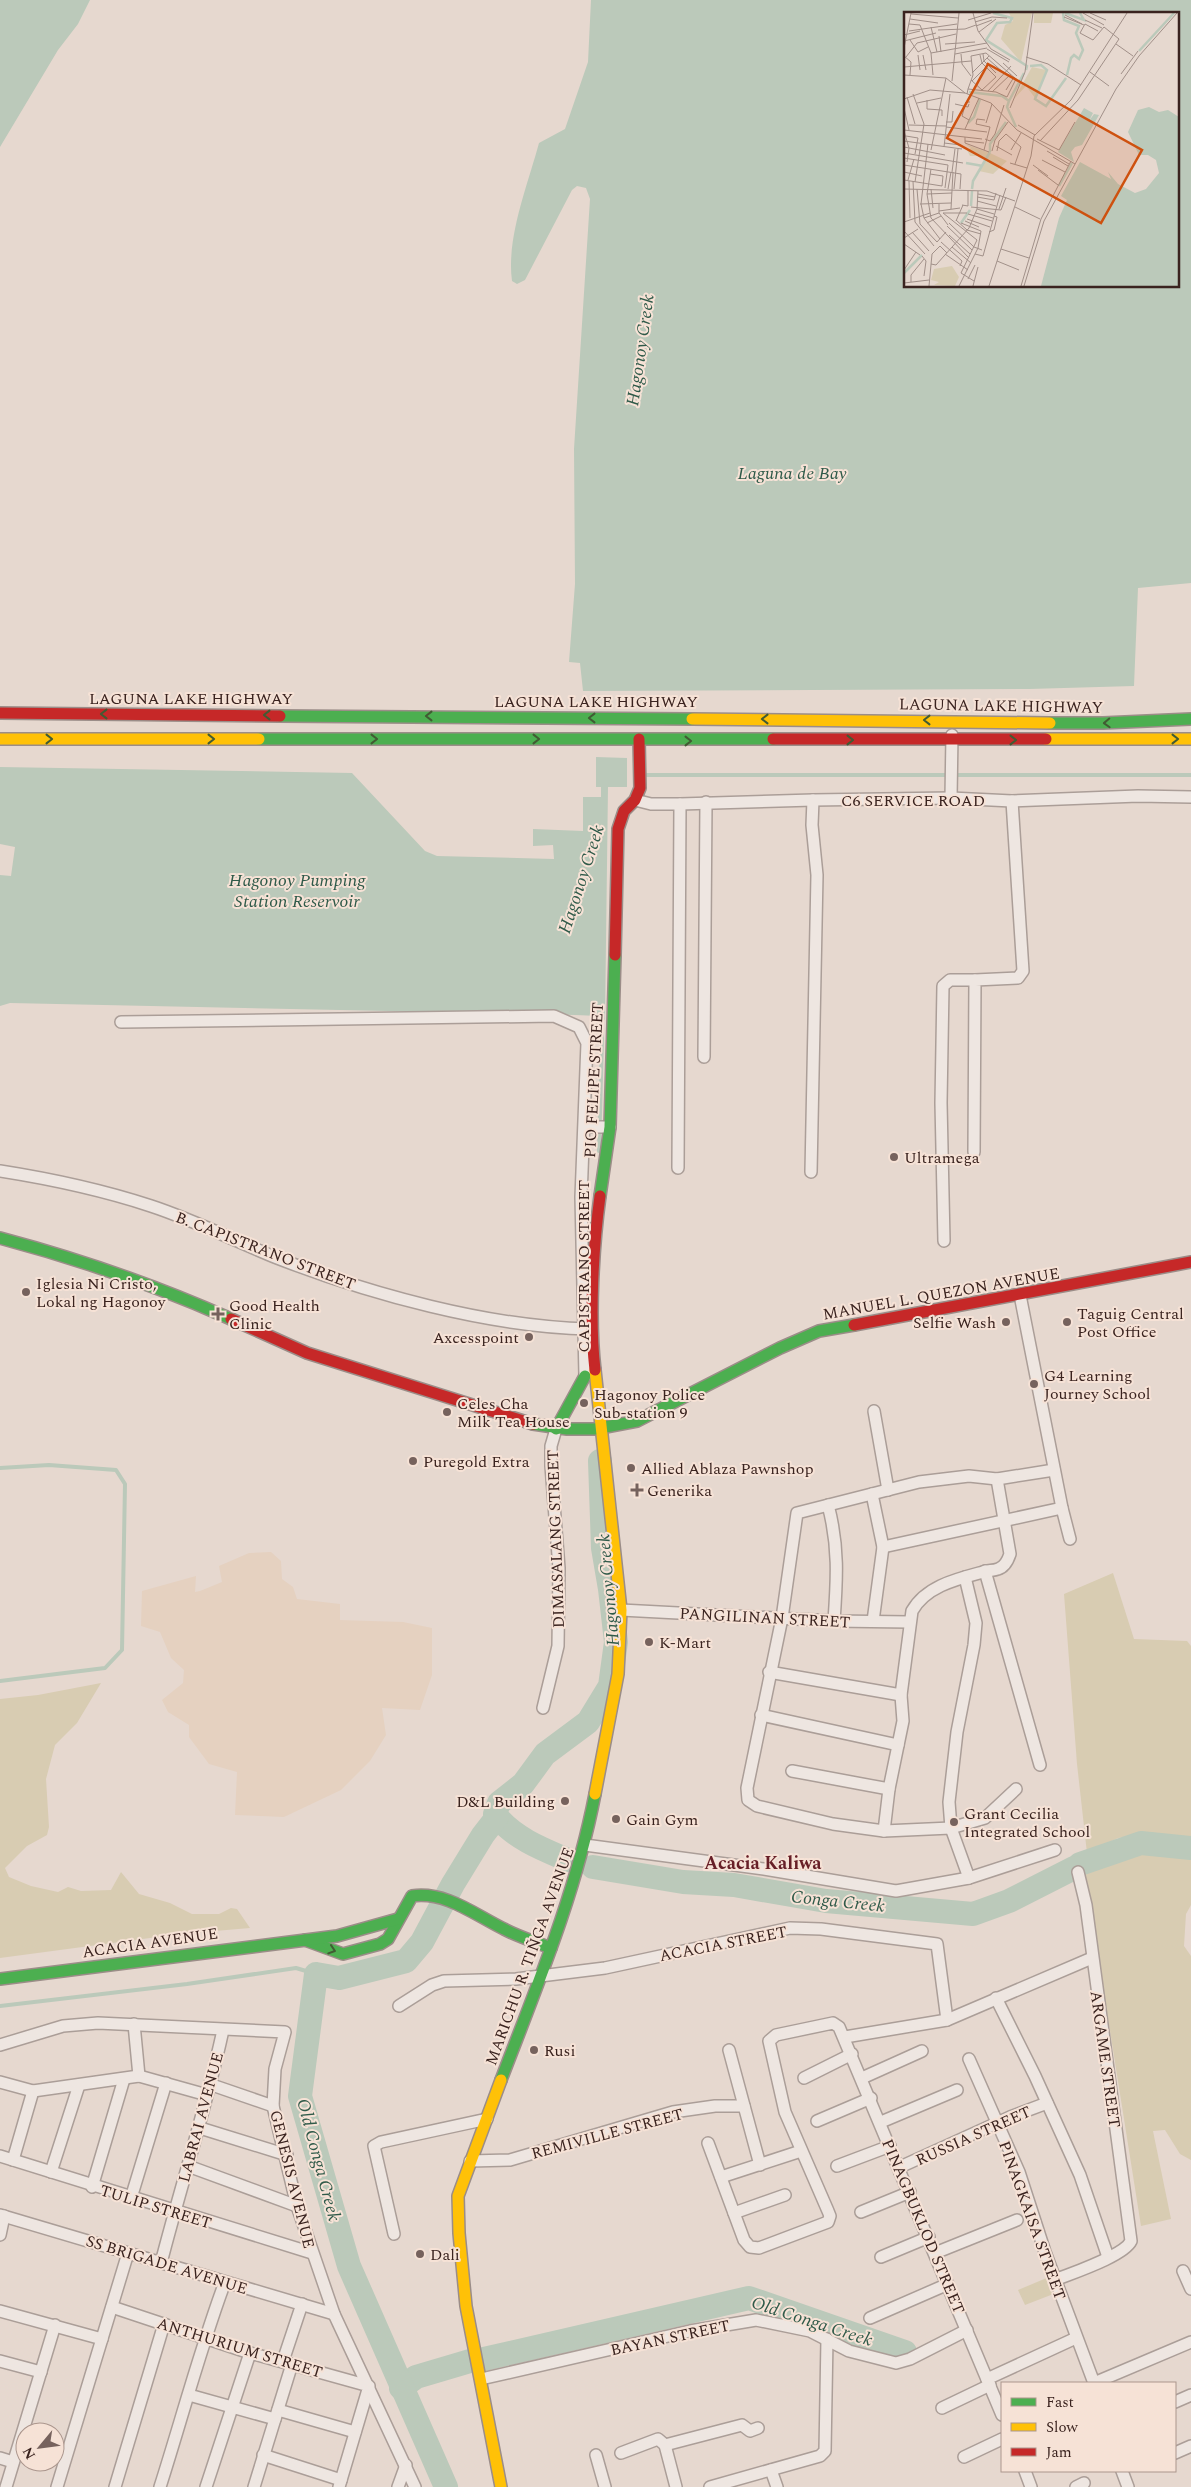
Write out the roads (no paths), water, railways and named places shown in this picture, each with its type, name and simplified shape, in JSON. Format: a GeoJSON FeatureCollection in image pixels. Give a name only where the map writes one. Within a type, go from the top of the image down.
{"type":"FeatureCollection","features":[{"type":"Feature","properties":{"kind":"main road","name":"LAGUNA LAKE HIGHWAY"},"geometry":{"type":"LineString","coordinates":[[0,714],[1103,723],[1191,720]]}},
{"type":"Feature","properties":{"kind":"main road","name":"PIO FELIPE STREET"},"geometry":{"type":"LineString","coordinates":[[596,1428],[588,1329],[606,1127],[618,829],[624,811],[635,800],[640,788],[639,739]]}},
{"type":"Feature","properties":{"kind":"main road","name":"LAGUNA LAKE HIGHWAY"},"geometry":{"type":"LineString","coordinates":[[0,740],[1191,739]]}},
{"type":"Feature","properties":{"kind":"main road","name":"MANUEL L. QUEZON AVENUE"},"geometry":{"type":"LineString","coordinates":[[0,1238],[49,1250],[130,1279],[210,1310],[306,1353],[525,1423],[556,1429],[596,1428],[628,1424],[641,1420],[771,1352],[819,1331],[899,1315],[1020,1296],[1191,1262]]}},
{"type":"Feature","properties":{"kind":"main road"},"geometry":{"type":"LineString","coordinates":[[556,1429],[585,1376]]}},
{"type":"Feature","properties":{"kind":"main road"},"geometry":{"type":"LineString","coordinates":[[606,1466],[616,1434],[628,1424]]}},
{"type":"Feature","properties":{"kind":"main road","name":"MARICHU R. TIÑGA AVENUE"},"geometry":{"type":"LineString","coordinates":[[501,2487],[466,2308],[457,2236],[458,2196],[551,1948],[585,1845],[618,1674],[621,1610],[606,1466],[596,1428]]}},
{"type":"Feature","properties":{"kind":"main road","name":"ACACIA AVENUE"},"geometry":{"type":"LineString","coordinates":[[305,1940],[343,1954],[360,1950],[388,1939],[412,1896],[428,1894],[462,1907],[506,1930],[551,1948]]}},
{"type":"Feature","properties":{"kind":"main road","name":"ACACIA AVENUE"},"geometry":{"type":"LineString","coordinates":[[0,1979],[337,1936],[398,1919]]}},
{"type":"Feature","properties":{"kind":"street"},"geometry":{"type":"LineString","coordinates":[[951,794],[952,721]]}},
{"type":"Feature","properties":{"kind":"street","name":"C6 SERVICE ROAD"},"geometry":{"type":"LineString","coordinates":[[635,800],[651,804],[680,804],[951,794],[1012,801],[1138,796],[1191,797]]}},
{"type":"Feature","properties":{"kind":"street"},"geometry":{"type":"LineString","coordinates":[[811,1172],[817,875],[812,825],[813,800]]}},
{"type":"Feature","properties":{"kind":"street"},"geometry":{"type":"LineString","coordinates":[[944,1241],[941,1103],[943,986],[950,980],[1018,978],[1023,971],[1012,801]]}},
{"type":"Feature","properties":{"kind":"street"},"geometry":{"type":"LineString","coordinates":[[704,1057],[706,802]]}},
{"type":"Feature","properties":{"kind":"street"},"geometry":{"type":"LineString","coordinates":[[678,1168],[680,804]]}},
{"type":"Feature","properties":{"kind":"street"},"geometry":{"type":"LineString","coordinates":[[974,1152],[975,980]]}},
{"type":"Feature","properties":{"kind":"street","name":"CAPISTRANO STREET"},"geometry":{"type":"LineString","coordinates":[[121,1022],[554,1016],[579,1027],[587,1043],[588,1127],[581,1197],[588,1329],[585,1376]]}},
{"type":"Feature","properties":{"kind":"street"},"geometry":{"type":"LineString","coordinates":[[588,1127],[606,1127]]}},
{"type":"Feature","properties":{"kind":"street","name":"B. CAPISTRANO STREET"},"geometry":{"type":"LineString","coordinates":[[0,1171],[70,1184],[152,1206],[277,1258],[357,1286],[462,1313],[540,1328],[588,1329]]}},
{"type":"Feature","properties":{"kind":"street"},"geometry":{"type":"LineString","coordinates":[[1020,1296],[1054,1470],[1070,1538]]}},
{"type":"Feature","properties":{"kind":"street"},"geometry":{"type":"LineString","coordinates":[[874,1411],[888,1490]]}},
{"type":"Feature","properties":{"kind":"street","name":"DIMASALANG STREET"},"geometry":{"type":"LineString","coordinates":[[543,1708],[558,1646],[559,1568],[550,1466],[550,1446],[556,1429]]}},
{"type":"Feature","properties":{"kind":"street"},"geometry":{"type":"LineString","coordinates":[[1016,1789],[985,1818],[950,1828],[884,1831],[833,1824],[757,1806],[748,1800],[747,1788],[769,1672],[782,1618],[797,1513],[919,1482],[969,1476],[998,1479],[1054,1470]]}},
{"type":"Feature","properties":{"kind":"street"},"geometry":{"type":"LineString","coordinates":[[884,1831],[889,1789],[903,1721],[901,1695],[909,1622],[917,1603],[928,1593],[966,1577],[1000,1569],[1008,1561],[1010,1554],[998,1479]]}},
{"type":"Feature","properties":{"kind":"street"},"geometry":{"type":"LineString","coordinates":[[872,1494],[882,1547],[873,1621]]}},
{"type":"Feature","properties":{"kind":"street"},"geometry":{"type":"LineString","coordinates":[[828,1505],[835,1533],[838,1572],[834,1621]]}},
{"type":"Feature","properties":{"kind":"street"},"geometry":{"type":"LineString","coordinates":[[882,1547],[1062,1508]]}},
{"type":"Feature","properties":{"kind":"street"},"geometry":{"type":"LineString","coordinates":[[985,1571],[1040,1765]]}},
{"type":"Feature","properties":{"kind":"street"},"geometry":{"type":"LineString","coordinates":[[966,1577],[976,1623],[974,1645],[950,1779],[950,1828],[969,1878]]}},
{"type":"Feature","properties":{"kind":"street","name":"PANGILINAN STREET"},"geometry":{"type":"LineString","coordinates":[[621,1610],[834,1621],[909,1622]]}},
{"type":"Feature","properties":{"kind":"street"},"geometry":{"type":"LineString","coordinates":[[769,1672],[901,1695]]}},
{"type":"Feature","properties":{"kind":"street"},"geometry":{"type":"LineString","coordinates":[[761,1715],[898,1745]]}},
{"type":"Feature","properties":{"kind":"street"},"geometry":{"type":"LineString","coordinates":[[792,1771],[889,1789]]}},
{"type":"Feature","properties":{"kind":"street"},"geometry":{"type":"LineString","coordinates":[[585,1845],[764,1869],[896,1891],[969,1878],[1055,1850]]}},
{"type":"Feature","properties":{"kind":"street","name":"ARGAME STREET"},"geometry":{"type":"LineString","coordinates":[[1078,1872],[1086,1905],[1131,2241],[1128,2246],[1108,2257]]}},
{"type":"Feature","properties":{"kind":"street","name":"ACACIA STREET"},"geometry":{"type":"LineString","coordinates":[[541,1975],[605,1968],[790,1928],[821,1928],[937,1944],[947,2020]]}},
{"type":"Feature","properties":{"kind":"street"},"geometry":{"type":"LineString","coordinates":[[708,2143],[744,2240],[753,2248],[828,2222],[830,2216],[800,2151],[782,2104],[769,2041],[776,2035],[833,2023],[840,2027],[845,2037],[947,2020],[1092,1958]]}},
{"type":"Feature","properties":{"kind":"street"},"geometry":{"type":"LineString","coordinates":[[399,2006],[432,1985],[444,1982],[516,1979],[541,1975]]}},
{"type":"Feature","properties":{"kind":"street"},"geometry":{"type":"LineString","coordinates":[[996,1998],[1080,2175],[1108,2257],[1055,2280]]}},
{"type":"Feature","properties":{"kind":"street"},"geometry":{"type":"LineString","coordinates":[[0,2045],[63,2026],[98,2023],[223,2030]]}},
{"type":"Feature","properties":{"kind":"street"},"geometry":{"type":"LineString","coordinates":[[134,2024],[139,2076]]}},
{"type":"Feature","properties":{"kind":"street","name":"GENESIS AVENUE"},"geometry":{"type":"LineString","coordinates":[[223,2030],[240,2028],[285,2032],[275,2069],[273,2106],[287,2155],[297,2206],[334,2314],[415,2487]]}},
{"type":"Feature","properties":{"kind":"street","name":"LABRAI AVENUE"},"geometry":{"type":"LineString","coordinates":[[162,2263],[174,2211],[200,2128],[223,2030]]}},
{"type":"Feature","properties":{"kind":"street","name":"PINAGBUKLOD STREET"},"geometry":{"type":"LineString","coordinates":[[845,2037],[1001,2412]]}},
{"type":"Feature","properties":{"kind":"street"},"geometry":{"type":"LineString","coordinates":[[730,2050],[760,2164]]}},
{"type":"Feature","properties":{"kind":"street"},"geometry":{"type":"LineString","coordinates":[[862,2078],[922,2051]]}},
{"type":"Feature","properties":{"kind":"street"},"geometry":{"type":"LineString","coordinates":[[804,2078],[852,2054]]}},
{"type":"Feature","properties":{"kind":"street","name":"PINAGKAISA STREET"},"geometry":{"type":"LineString","coordinates":[[969,2059],[1019,2172],[1055,2280],[1094,2382]]}},
{"type":"Feature","properties":{"kind":"street"},"geometry":{"type":"LineString","coordinates":[[0,2082],[33,2091],[139,2076],[166,2083],[209,2090],[273,2106]]}},
{"type":"Feature","properties":{"kind":"street"},"geometry":{"type":"LineString","coordinates":[[92,2186],[124,2078]]}},
{"type":"Feature","properties":{"kind":"street"},"geometry":{"type":"LineString","coordinates":[[131,2198],[166,2083]]}},
{"type":"Feature","properties":{"kind":"street"},"geometry":{"type":"LineString","coordinates":[[51,2172],[79,2085]]}},
{"type":"Feature","properties":{"kind":"street"},"geometry":{"type":"LineString","coordinates":[[881,2122],[957,2090]]}},
{"type":"Feature","properties":{"kind":"street"},"geometry":{"type":"LineString","coordinates":[[13,2160],[33,2091]]}},
{"type":"Feature","properties":{"kind":"street"},"geometry":{"type":"LineString","coordinates":[[817,2121],[871,2098]]}},
{"type":"Feature","properties":{"kind":"street","name":"RUSSIA STREET"},"geometry":{"type":"LineString","coordinates":[[900,2167],[1010,2117],[1047,2103]]}},
{"type":"Feature","properties":{"kind":"street","name":"REMIVILLE STREET"},"geometry":{"type":"LineString","coordinates":[[470,2162],[510,2160],[673,2112],[715,2106],[744,2106]]}},
{"type":"Feature","properties":{"kind":"street"},"geometry":{"type":"LineString","coordinates":[[394,2234],[374,2146],[381,2142],[487,2120]]}},
{"type":"Feature","properties":{"kind":"street"},"geometry":{"type":"LineString","coordinates":[[200,2128],[287,2155]]}},
{"type":"Feature","properties":{"kind":"street"},"geometry":{"type":"LineString","coordinates":[[837,2166],[890,2146]]}},
{"type":"Feature","properties":{"kind":"street"},"geometry":{"type":"LineString","coordinates":[[721,2178],[800,2151]]}},
{"type":"Feature","properties":{"kind":"street","name":"TULIP STREET"},"geometry":{"type":"LineString","coordinates":[[0,2156],[312,2253]]}},
{"type":"Feature","properties":{"kind":"street"},"geometry":{"type":"LineString","coordinates":[[188,2166],[297,2206]]}},
{"type":"Feature","properties":{"kind":"street"},"geometry":{"type":"LineString","coordinates":[[861,2212],[910,2192]]}},
{"type":"Feature","properties":{"kind":"street"},"geometry":{"type":"LineString","coordinates":[[734,2213],[785,2195]]}},
{"type":"Feature","properties":{"kind":"street"},"geometry":{"type":"LineString","coordinates":[[0,2235],[2,2215]]}},
{"type":"Feature","properties":{"kind":"street","name":"SS BRIGADE AVENUE"},"geometry":{"type":"LineString","coordinates":[[2,2215],[334,2314]]}},
{"type":"Feature","properties":{"kind":"street"},"geometry":{"type":"LineString","coordinates":[[935,2253],[1017,2220]]}},
{"type":"Feature","properties":{"kind":"street"},"geometry":{"type":"LineString","coordinates":[[881,2257],[929,2237]]}},
{"type":"Feature","properties":{"kind":"street"},"geometry":{"type":"LineString","coordinates":[[58,2487],[128,2253]]}},
{"type":"Feature","properties":{"kind":"street"},"geometry":{"type":"LineString","coordinates":[[1183,2271],[1191,2289]]}},
{"type":"Feature","properties":{"kind":"street"},"geometry":{"type":"LineString","coordinates":[[160,2487],[189,2395],[204,2338],[225,2282]]}},
{"type":"Feature","properties":{"kind":"street"},"geometry":{"type":"LineString","coordinates":[[870,2318],[948,2284]]}},
{"type":"Feature","properties":{"kind":"street"},"geometry":{"type":"LineString","coordinates":[[254,2487],[276,2414],[302,2304]]}},
{"type":"Feature","properties":{"kind":"street","name":"ANTHURIUM STREET"},"geometry":{"type":"LineString","coordinates":[[112,2307],[250,2353],[369,2386]]}},
{"type":"Feature","properties":{"kind":"street"},"geometry":{"type":"LineString","coordinates":[[0,2311],[102,2339]]}},
{"type":"Feature","properties":{"kind":"street","name":"BAYAN STREET"},"geometry":{"type":"LineString","coordinates":[[481,2378],[690,2331],[756,2320],[810,2331],[849,2351],[896,2363],[910,2359],[968,2330]]}},
{"type":"Feature","properties":{"kind":"street"},"geometry":{"type":"LineString","coordinates":[[115,2487],[164,2324]]}},
{"type":"Feature","properties":{"kind":"street"},"geometry":{"type":"LineString","coordinates":[[6,2487],[55,2325]]}},
{"type":"Feature","properties":{"kind":"street"},"geometry":{"type":"LineString","coordinates":[[942,2408],[1076,2338]]}},
{"type":"Feature","properties":{"kind":"street"},"geometry":{"type":"LineString","coordinates":[[718,2486],[820,2456],[825,2451],[827,2339]]}},
{"type":"Feature","properties":{"kind":"street"},"geometry":{"type":"LineString","coordinates":[[1096,2382],[1191,2342]]}},
{"type":"Feature","properties":{"kind":"street"},"geometry":{"type":"LineString","coordinates":[[206,2487],[231,2406],[250,2353]]}},
{"type":"Feature","properties":{"kind":"street"},"geometry":{"type":"LineString","coordinates":[[0,2362],[41,2372]]}},
{"type":"Feature","properties":{"kind":"street"},"geometry":{"type":"LineString","coordinates":[[263,2455],[340,2483],[369,2386]]}},
{"type":"Feature","properties":{"kind":"street"},"geometry":{"type":"LineString","coordinates":[[189,2395],[231,2406],[355,2432]]}},
{"type":"Feature","properties":{"kind":"street"},"geometry":{"type":"LineString","coordinates":[[1176,2402],[1191,2395]]}},
{"type":"Feature","properties":{"kind":"street"},"geometry":{"type":"LineString","coordinates":[[664,2446],[742,2425],[750,2431],[758,2428]]}},
{"type":"Feature","properties":{"kind":"street"},"geometry":{"type":"LineString","coordinates":[[621,2453],[658,2439],[664,2446],[676,2487]]}},
{"type":"Feature","properties":{"kind":"street"},"geometry":{"type":"LineString","coordinates":[[964,2457],[1001,2439]]}},
{"type":"Feature","properties":{"kind":"street"},"geometry":{"type":"LineString","coordinates":[[1176,2453],[1191,2446]]}},
{"type":"Feature","properties":{"kind":"street"},"geometry":{"type":"LineString","coordinates":[[596,2455],[606,2487]]}},
{"type":"Feature","properties":{"kind":"street"},"geometry":{"type":"LineString","coordinates":[[0,2458],[13,2462]]}},
{"type":"Feature","properties":{"kind":"street"},"geometry":{"type":"LineString","coordinates":[[398,2487],[406,2465]]}},
{"type":"Feature","properties":{"kind":"street"},"geometry":{"type":"LineString","coordinates":[[771,2470],[777,2487]]}},
{"type":"Feature","properties":{"kind":"street"},"geometry":{"type":"LineString","coordinates":[[1025,2472],[1031,2487]]}},
{"type":"Feature","properties":{"kind":"street"},"geometry":{"type":"LineString","coordinates":[[1125,2472],[1128,2487]]}},
{"type":"Feature","properties":{"kind":"water"},"geometry":{"type":"Polygon","coordinates":[[[0,0],[90,0],[78,24],[58,50],[0,147],[0,0]]]}},
{"type":"Feature","properties":{"kind":"water","name":"Laguna de Bay"},"geometry":{"type":"Polygon","coordinates":[[[591,0],[1191,0],[1191,583],[1138,588],[1134,686],[1029,689],[583,691],[580,663],[569,662],[575,584],[574,449],[590,199],[586,188],[577,186],[572,190],[525,280],[517,284],[512,281],[511,264],[512,247],[519,211],[539,143],[565,129],[588,62],[591,0]]]}},
{"type":"Feature","properties":{"kind":"water","name":"Hagonoy Pumping Station Reservoir"},"geometry":{"type":"Polygon","coordinates":[[[596,757],[627,758],[627,787],[608,787],[605,1020],[599,1016],[575,1015],[10,1003],[0,1006],[0,875],[11,876],[15,847],[0,844],[0,767],[352,773],[425,851],[437,856],[554,859],[553,845],[533,846],[533,829],[583,831],[583,797],[601,797],[601,787],[596,787],[596,757]]]}},
{"type":"Feature","properties":{"kind":"waterway"},"geometry":{"type":"LineString","coordinates":[[643,775],[1191,775]]}},
{"type":"Feature","properties":{"kind":"waterway","name":"Hagonoy Creek"},"geometry":{"type":"LineString","coordinates":[[596,1014],[599,1016],[602,1039],[599,1151]]}},
{"type":"Feature","properties":{"kind":"waterway","name":"Hagonoy Creek"},"geometry":{"type":"LineString","coordinates":[[497,1817],[495,1814],[499,1803],[523,1784],[545,1754],[588,1722],[610,1686],[616,1642],[603,1548],[600,1461]]}},
{"type":"Feature","properties":{"kind":"waterway"},"geometry":{"type":"LineString","coordinates":[[0,1468],[49,1465],[116,1470],[125,1484],[122,1650],[105,1668],[0,1681]]}},
{"type":"Feature","properties":{"kind":"waterway"},"geometry":{"type":"LineString","coordinates":[[497,1817],[504,1825],[521,1837],[568,1860]]}},
{"type":"Feature","properties":{"kind":"waterway","name":"Old Conga Creek"},"geometry":{"type":"LineString","coordinates":[[446,2487],[349,2266],[300,2096],[316,1974],[339,1978],[406,1961],[422,1942],[453,1884],[483,1835],[497,1817]]}},
{"type":"Feature","properties":{"kind":"waterway","name":"Conga Creek"},"geometry":{"type":"LineString","coordinates":[[1080,1864],[1141,1843],[1191,1848]]}},
{"type":"Feature","properties":{"kind":"waterway","name":"Conga Creek"},"geometry":{"type":"LineString","coordinates":[[593,1867],[683,1882],[734,1885],[826,1901],[973,1914],[1009,1901],[1074,1868]]}},
{"type":"Feature","properties":{"kind":"waterway"},"geometry":{"type":"LineString","coordinates":[[0,2006],[187,1984],[296,1968],[316,1974]]}},
{"type":"Feature","properties":{"kind":"waterway","name":"Old Conga Creek"},"geometry":{"type":"LineString","coordinates":[[484,2359],[749,2298],[905,2352]]}},
{"type":"Feature","properties":{"kind":"waterway","name":"Old Conga Creek"},"geometry":{"type":"LineString","coordinates":[[401,2388],[416,2377],[470,2361]]}},
{"type":"Feature","properties":{"kind":"place","name":"Ultramega"},"geometry":{"type":"Point","coordinates":[894,1157]}},
{"type":"Feature","properties":{"kind":"place","name":"Iglesia Ni Cristo, Lokal ng Hagonoy"},"geometry":{"type":"Point","coordinates":[26,1292]}},
{"type":"Feature","properties":{"kind":"place","name":"Good Health Clinic"},"geometry":{"type":"Point","coordinates":[218,1314]}},
{"type":"Feature","properties":{"kind":"place","name":"Selfie Wash"},"geometry":{"type":"Point","coordinates":[1006,1322]}},
{"type":"Feature","properties":{"kind":"place","name":"Taguig Central Post Office"},"geometry":{"type":"Point","coordinates":[1067,1322]}},
{"type":"Feature","properties":{"kind":"place","name":"Axcesspoint"},"geometry":{"type":"Point","coordinates":[529,1337]}},
{"type":"Feature","properties":{"kind":"place","name":"G4 Learning Journey School"},"geometry":{"type":"Point","coordinates":[1034,1384]}},
{"type":"Feature","properties":{"kind":"place","name":"Hagonoy Police Sub-station 9"},"geometry":{"type":"Point","coordinates":[584,1403]}},
{"type":"Feature","properties":{"kind":"place","name":"Celes Cha Milk Tea House"},"geometry":{"type":"Point","coordinates":[447,1412]}},
{"type":"Feature","properties":{"kind":"place","name":"Puregold Extra"},"geometry":{"type":"Point","coordinates":[413,1461]}},
{"type":"Feature","properties":{"kind":"place","name":"Allied Ablaza Pawnshop"},"geometry":{"type":"Point","coordinates":[631,1468]}},
{"type":"Feature","properties":{"kind":"place","name":"Generika"},"geometry":{"type":"Point","coordinates":[637,1490]}},
{"type":"Feature","properties":{"kind":"place","name":"K-Mart"},"geometry":{"type":"Point","coordinates":[649,1642]}},
{"type":"Feature","properties":{"kind":"place","name":"D&L Building"},"geometry":{"type":"Point","coordinates":[565,1801]}},
{"type":"Feature","properties":{"kind":"place","name":"Gain Gym"},"geometry":{"type":"Point","coordinates":[616,1819]}},
{"type":"Feature","properties":{"kind":"place","name":"Grant Cecilia Integrated School"},"geometry":{"type":"Point","coordinates":[954,1822]}},
{"type":"Feature","properties":{"kind":"place","name":"Rusi"},"geometry":{"type":"Point","coordinates":[534,2050]}},
{"type":"Feature","properties":{"kind":"place","name":"Dali"},"geometry":{"type":"Point","coordinates":[420,2254]}},
{"type":"Feature","properties":{"kind":"district","name":"Acacia Kaliwa"},"geometry":{"type":"Point","coordinates":[763,1863]}}]}
